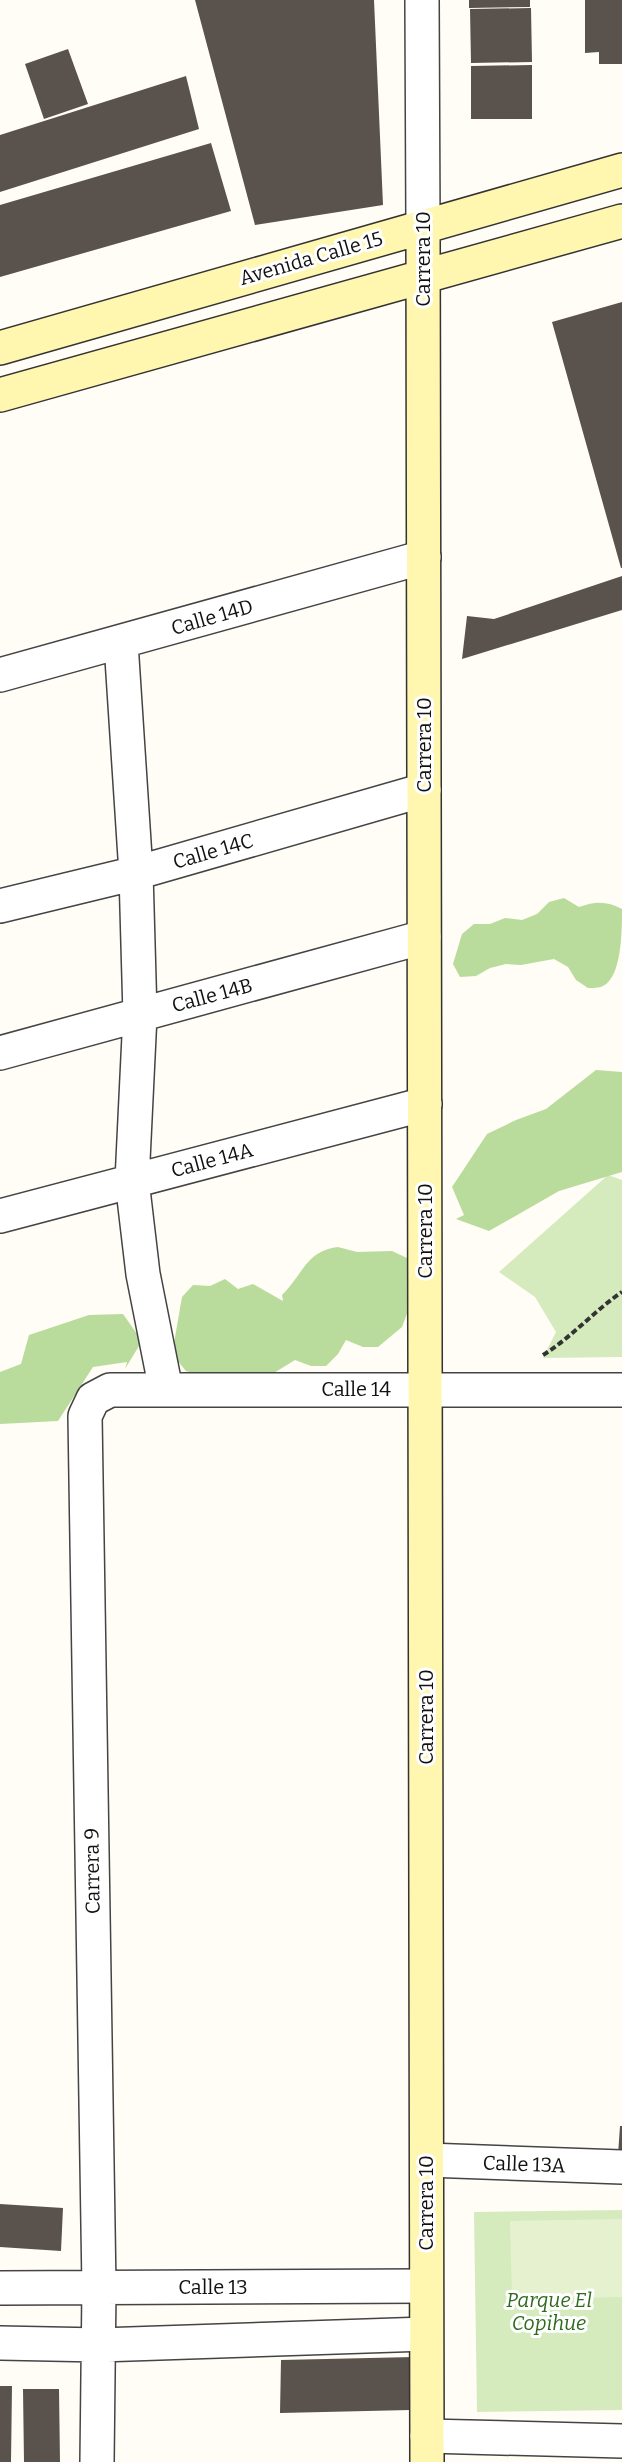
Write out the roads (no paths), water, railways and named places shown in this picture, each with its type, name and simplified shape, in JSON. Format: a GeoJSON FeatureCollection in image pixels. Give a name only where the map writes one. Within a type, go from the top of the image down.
{"type":"FeatureCollection","features":[{"type":"Feature","properties":{"kind":"street","name":"Carrera 10"},"geometry":{"type":"LineString","coordinates":[[422,0],[427,2449]]}},
{"type":"Feature","properties":{"kind":"street","name":"Avenida Calle 15"},"geometry":{"type":"LineString","coordinates":[[0,348],[622,170]]}},
{"type":"Feature","properties":{"kind":"street"},"geometry":{"type":"LineString","coordinates":[[0,395],[622,221]]}},
{"type":"Feature","properties":{"kind":"street","name":"Calle 14D"},"geometry":{"type":"LineString","coordinates":[[0,675],[424,557]]}},
{"type":"Feature","properties":{"kind":"street"},"geometry":{"type":"LineString","coordinates":[[121,643],[136,873],[140,1015],[132,1181],[143,1274],[166,1390]]}},
{"type":"Feature","properties":{"kind":"street","name":"Calle 14C"},"geometry":{"type":"LineString","coordinates":[[0,906],[136,873],[424,790]]}},
{"type":"Feature","properties":{"kind":"street","name":"Calle 14B"},"geometry":{"type":"LineString","coordinates":[[0,1053],[424,937]]}},
{"type":"Feature","properties":{"kind":"street","name":"Calle 14A"},"geometry":{"type":"LineString","coordinates":[[0,1216],[425,1104]]}},
{"type":"Feature","properties":{"kind":"street","name":"Calle 14"},"geometry":{"type":"LineString","coordinates":[[93,1399],[110,1390],[425,1388],[622,1390]]}},
{"type":"Feature","properties":{"kind":"street","name":"Carrera 9"},"geometry":{"type":"LineString","coordinates":[[93,1399],[85,1416],[100,2345],[97,2462]]}},
{"type":"Feature","properties":{"kind":"street","name":"Calle 13A"},"geometry":{"type":"LineString","coordinates":[[427,2160],[622,2167]]}},
{"type":"Feature","properties":{"kind":"street","name":"Calle 13"},"geometry":{"type":"LineString","coordinates":[[0,2288],[426,2286]]}},
{"type":"Feature","properties":{"kind":"street"},"geometry":{"type":"LineString","coordinates":[[0,2343],[100,2345],[426,2334]]}},
{"type":"Feature","properties":{"kind":"street"},"geometry":{"type":"LineString","coordinates":[[427,2449],[622,2441]]}},
{"type":"Feature","properties":{"kind":"park label","name":"Parque El Copihue"},"geometry":{"type":"Point","coordinates":[549,2312]}}]}
